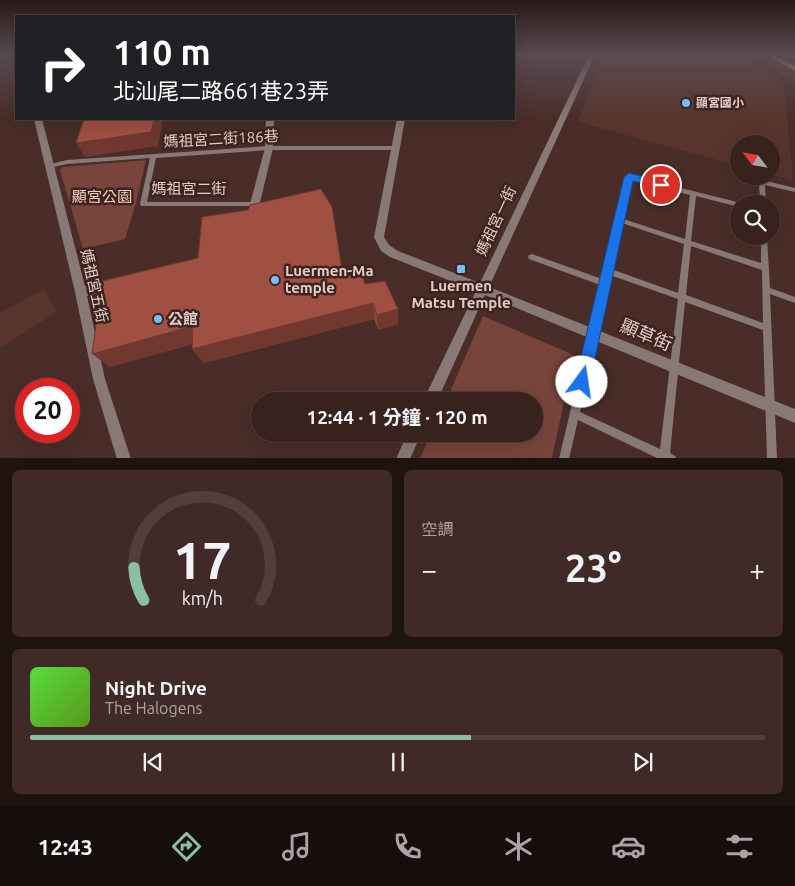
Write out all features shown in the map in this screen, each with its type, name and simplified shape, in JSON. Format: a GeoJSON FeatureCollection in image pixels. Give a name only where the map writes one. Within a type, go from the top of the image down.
{"type":"FeatureCollection","features":[{"type":"Feature","properties":{"kind":"street","name":"媽祖宮一街"},"geometry":{"type":"LineString","coordinates":[[434,392],[582,76]]}},
{"type":"Feature","properties":{"kind":"street","name":"媽祖宮五街"},"geometry":{"type":"LineString","coordinates":[[38,120],[81,292],[99,379],[124,458]]}},
{"type":"Feature","properties":{"kind":"street"},"geometry":{"type":"LineString","coordinates":[[242,224],[251,222],[269,148],[270,120]]}},
{"type":"Feature","properties":{"kind":"street","name":"顯草街"},"geometry":{"type":"LineString","coordinates":[[401,120],[379,237],[385,248],[394,254],[594,333],[795,416]]}},
{"type":"Feature","properties":{"kind":"street"},"geometry":{"type":"LineString","coordinates":[[81,292],[126,283]]}},
{"type":"Feature","properties":{"kind":"street"},"geometry":{"type":"LineString","coordinates":[[403,458],[410,442]]}},
{"type":"Feature","properties":{"kind":"lane","name":"媽祖宮二街186巷"},"geometry":{"type":"LineString","coordinates":[[49,166],[67,162],[269,148],[395,148]]}},
{"type":"Feature","properties":{"kind":"lane","name":"媽祖宮二街"},"geometry":{"type":"LineString","coordinates":[[153,156],[143,204],[254,204]]}},
{"type":"Feature","properties":{"kind":"lane"},"geometry":{"type":"LineString","coordinates":[[564,458],[629,177],[730,203]]}},
{"type":"Feature","properties":{"kind":"lane"},"geometry":{"type":"LineString","coordinates":[[763,195],[762,182],[795,190]]}},
{"type":"Feature","properties":{"kind":"lane"},"geometry":{"type":"LineString","coordinates":[[574,414],[667,457],[693,193]]}},
{"type":"Feature","properties":{"kind":"lane"},"geometry":{"type":"LineString","coordinates":[[619,220],[766,268]]}},
{"type":"Feature","properties":{"kind":"lane"},"geometry":{"type":"LineString","coordinates":[[765,245],[772,458]]}},
{"type":"Feature","properties":{"kind":"lane"},"geometry":{"type":"LineString","coordinates":[[532,257],[605,283]]}},
{"type":"Feature","properties":{"kind":"lane"},"geometry":{"type":"LineString","coordinates":[[608,271],[768,328]]}},
{"type":"Feature","properties":{"kind":"lane"},"geometry":{"type":"LineString","coordinates":[[767,290],[795,300]]}},
{"type":"Feature","properties":{"kind":"shaded area","name":"顯宮國小"},"geometry":{"type":"Polygon","coordinates":[[[596,76],[774,76],[784,83],[793,181],[780,177],[780,135],[730,135],[730,164],[578,122],[596,76]]]}},
{"type":"Feature","properties":{"kind":"shaded area"},"geometry":{"type":"Polygon","coordinates":[[[785,76],[795,76],[795,83],[785,76]]]}},
{"type":"Feature","properties":{"kind":"shaded area"},"geometry":{"type":"Polygon","coordinates":[[[44,289],[57,312],[0,348],[0,313],[44,289]]]}},
{"type":"Feature","properties":{"kind":"green space","name":"顯宮公園"},"geometry":{"type":"Polygon","coordinates":[[[146,160],[125,239],[83,249],[60,170],[63,167],[146,160]]]}},
{"type":"Feature","properties":{"kind":"green space"},"geometry":{"type":"Polygon","coordinates":[[[483,316],[574,355],[552,458],[420,458],[427,442],[543,442],[543,392],[450,392],[483,316]]]}},
{"type":"Feature","properties":{"kind":"building"},"geometry":{"type":"Polygon","coordinates":[[[84,120],[154,120],[151,132],[76,143],[84,120]]]}},
{"type":"Feature","properties":{"kind":"building"},"geometry":{"type":"Polygon","coordinates":[[[321,189],[332,207],[343,276],[362,275],[365,284],[385,281],[398,309],[377,315],[373,303],[192,349],[193,326],[92,354],[102,281],[198,258],[202,217],[248,210],[250,205],[321,189]]]}},
{"type":"Feature","properties":{"kind":"place","name":"顯宮國小"},"geometry":{"type":"Point","coordinates":[686,103]}},
{"type":"Feature","properties":{"kind":"place","name":"Luermen Matsu Temple"},"geometry":{"type":"Point","coordinates":[461,269]}},
{"type":"Feature","properties":{"kind":"place","name":"Luermen-Ma temple"},"geometry":{"type":"Point","coordinates":[275,280]}},
{"type":"Feature","properties":{"kind":"place","name":"公館"},"geometry":{"type":"Point","coordinates":[158,319]}},
{"type":"Feature","properties":{"kind":"route"},"geometry":{"type":"LineString","coordinates":[[582,382],[629,177],[661,185]]}}]}
